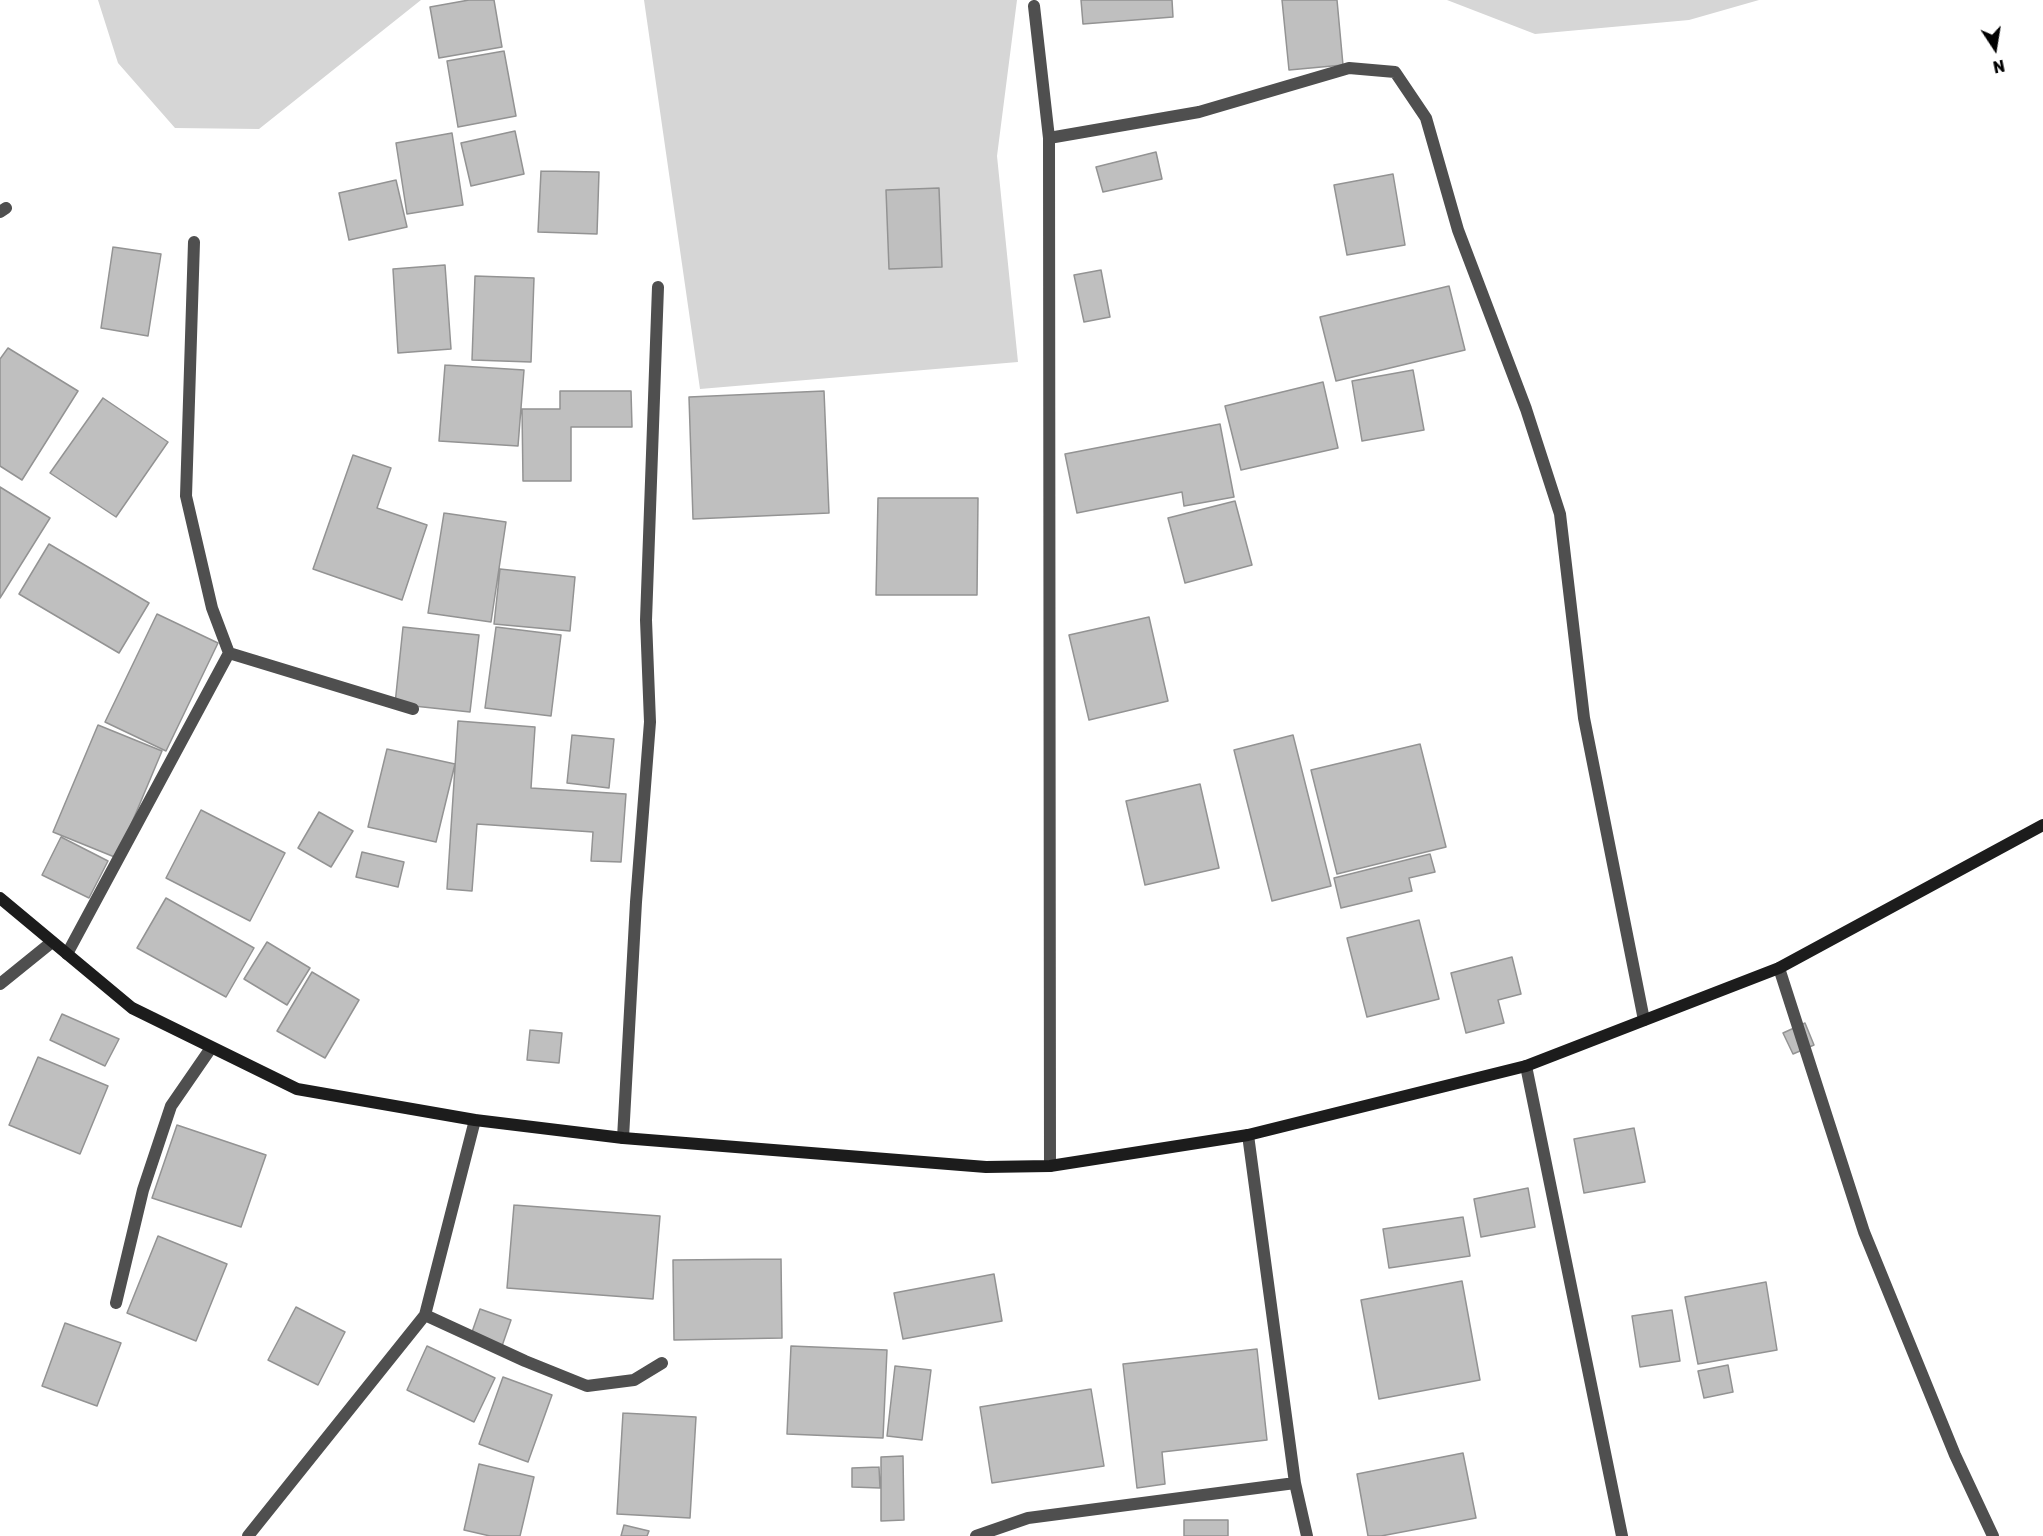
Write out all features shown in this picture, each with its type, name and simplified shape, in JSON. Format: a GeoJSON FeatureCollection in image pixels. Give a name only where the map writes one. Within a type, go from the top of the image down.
{"type":"FeatureCollection","features":[{"type":"Feature","properties":{"kind":"street"},"geometry":{"type":"LineString","coordinates":[[1034,6],[1049,138],[1050,1166]]}},
{"type":"Feature","properties":{"kind":"street"},"geometry":{"type":"LineString","coordinates":[[1049,138],[1199,112],[1349,68],[1395,72],[1426,118],[1458,230],[1526,409],[1560,514],[1584,718],[1644,1020]]}},
{"type":"Feature","properties":{"kind":"street"},"geometry":{"type":"LineString","coordinates":[[67,954],[229,653],[212,608],[186,496],[194,242]]}},
{"type":"Feature","properties":{"kind":"street"},"geometry":{"type":"LineString","coordinates":[[623,1138],[636,902],[650,722],[646,620],[658,287]]}},
{"type":"Feature","properties":{"kind":"street"},"geometry":{"type":"LineString","coordinates":[[229,653],[413,708]]}},
{"type":"Feature","properties":{"kind":"street"},"geometry":{"type":"LineString","coordinates":[[0,898],[132,1008],[297,1089],[475,1120],[623,1138],[986,1167],[1050,1166],[1248,1135],[1526,1066],[1779,968],[2043,825]]}},
{"type":"Feature","properties":{"kind":"street"},"geometry":{"type":"LineString","coordinates":[[0,984],[52,942]]}},
{"type":"Feature","properties":{"kind":"street"},"geometry":{"type":"LineString","coordinates":[[1779,968],[1864,1232],[1955,1455],[1993,1536]]}},
{"type":"Feature","properties":{"kind":"street"},"geometry":{"type":"LineString","coordinates":[[116,1303],[143,1190],[171,1106],[211,1048]]}},
{"type":"Feature","properties":{"kind":"street"},"geometry":{"type":"LineString","coordinates":[[1526,1066],[1622,1536]]}},
{"type":"Feature","properties":{"kind":"street"},"geometry":{"type":"LineString","coordinates":[[248,1536],[425,1315],[475,1120]]}},
{"type":"Feature","properties":{"kind":"street"},"geometry":{"type":"LineString","coordinates":[[1248,1135],[1295,1483],[1307,1536]]}},
{"type":"Feature","properties":{"kind":"street"},"geometry":{"type":"LineString","coordinates":[[425,1315],[525,1361],[587,1386],[634,1380],[662,1363]]}},
{"type":"Feature","properties":{"kind":"street"},"geometry":{"type":"LineString","coordinates":[[976,1536],[1028,1518],[1295,1483]]}},
{"type":"Feature","properties":{"kind":"shaded area"},"geometry":{"type":"Polygon","coordinates":[[[98,0],[421,0],[259,129],[175,128],[118,63],[98,0]]]}},
{"type":"Feature","properties":{"kind":"shaded area"},"geometry":{"type":"Polygon","coordinates":[[[644,0],[1017,0],[997,156],[1018,362],[700,389],[644,0]]]}},
{"type":"Feature","properties":{"kind":"shaded area"},"geometry":{"type":"Polygon","coordinates":[[[1447,0],[1759,0],[1689,20],[1535,34],[1447,0]]]}},
{"type":"Feature","properties":{"kind":"building"},"geometry":{"type":"Polygon","coordinates":[[[469,0],[494,0],[502,47],[439,58],[430,7],[469,0]]]}},
{"type":"Feature","properties":{"kind":"building"},"geometry":{"type":"Polygon","coordinates":[[[1081,0],[1172,0],[1173,17],[1083,24],[1081,0]]]}},
{"type":"Feature","properties":{"kind":"building"},"geometry":{"type":"Polygon","coordinates":[[[1282,0],[1337,0],[1343,65],[1289,70],[1282,0]]]}},
{"type":"Feature","properties":{"kind":"building"},"geometry":{"type":"Polygon","coordinates":[[[504,51],[516,116],[458,127],[447,61],[504,51]]]}},
{"type":"Feature","properties":{"kind":"building"},"geometry":{"type":"Polygon","coordinates":[[[515,131],[524,174],[471,186],[461,143],[515,131]]]}},
{"type":"Feature","properties":{"kind":"building"},"geometry":{"type":"Polygon","coordinates":[[[452,133],[463,205],[407,214],[396,143],[452,133]]]}},
{"type":"Feature","properties":{"kind":"building"},"geometry":{"type":"Polygon","coordinates":[[[1156,152],[1162,179],[1103,192],[1096,167],[1156,152]]]}},
{"type":"Feature","properties":{"kind":"building"},"geometry":{"type":"Polygon","coordinates":[[[541,171],[599,172],[597,234],[538,232],[541,171]]]}},
{"type":"Feature","properties":{"kind":"building"},"geometry":{"type":"Polygon","coordinates":[[[1393,174],[1405,245],[1347,255],[1334,185],[1393,174]]]}},
{"type":"Feature","properties":{"kind":"building"},"geometry":{"type":"Polygon","coordinates":[[[396,180],[407,227],[349,240],[339,193],[396,180]]]}},
{"type":"Feature","properties":{"kind":"building"},"geometry":{"type":"Polygon","coordinates":[[[939,188],[942,267],[889,269],[886,190],[939,188]]]}},
{"type":"Feature","properties":{"kind":"building"},"geometry":{"type":"Polygon","coordinates":[[[113,247],[161,254],[148,336],[101,328],[113,247]]]}},
{"type":"Feature","properties":{"kind":"building"},"geometry":{"type":"Polygon","coordinates":[[[445,265],[451,349],[398,353],[393,269],[445,265]]]}},
{"type":"Feature","properties":{"kind":"building"},"geometry":{"type":"Polygon","coordinates":[[[1101,270],[1110,317],[1084,322],[1074,275],[1101,270]]]}},
{"type":"Feature","properties":{"kind":"building"},"geometry":{"type":"Polygon","coordinates":[[[475,276],[534,278],[531,362],[472,360],[475,276]]]}},
{"type":"Feature","properties":{"kind":"building"},"geometry":{"type":"Polygon","coordinates":[[[1449,286],[1465,350],[1336,381],[1320,317],[1449,286]]]}},
{"type":"Feature","properties":{"kind":"building"},"geometry":{"type":"Polygon","coordinates":[[[8,348],[78,391],[22,480],[0,466],[0,359],[8,348]]]}},
{"type":"Feature","properties":{"kind":"building"},"geometry":{"type":"Polygon","coordinates":[[[445,365],[524,370],[518,446],[439,441],[445,365]]]}},
{"type":"Feature","properties":{"kind":"building"},"geometry":{"type":"Polygon","coordinates":[[[1413,370],[1424,430],[1362,441],[1352,381],[1413,370]]]}},
{"type":"Feature","properties":{"kind":"building"},"geometry":{"type":"Polygon","coordinates":[[[1323,382],[1338,448],[1241,470],[1225,406],[1323,382]]]}},
{"type":"Feature","properties":{"kind":"building"},"geometry":{"type":"Polygon","coordinates":[[[560,391],[631,391],[632,427],[571,427],[571,481],[523,481],[522,409],[560,409],[560,391]]]}},
{"type":"Feature","properties":{"kind":"building"},"geometry":{"type":"Polygon","coordinates":[[[824,391],[829,513],[693,519],[689,397],[824,391]]]}},
{"type":"Feature","properties":{"kind":"building"},"geometry":{"type":"Polygon","coordinates":[[[103,398],[168,442],[116,517],[50,473],[103,398]]]}},
{"type":"Feature","properties":{"kind":"building"},"geometry":{"type":"Polygon","coordinates":[[[1220,424],[1234,497],[1184,506],[1182,492],[1077,513],[1065,454],[1220,424]]]}},
{"type":"Feature","properties":{"kind":"building"},"geometry":{"type":"Polygon","coordinates":[[[353,455],[391,468],[377,508],[427,525],[402,600],[313,569],[353,455]]]}},
{"type":"Feature","properties":{"kind":"building"},"geometry":{"type":"Polygon","coordinates":[[[0,487],[50,518],[0,598],[0,487]]]}},
{"type":"Feature","properties":{"kind":"building"},"geometry":{"type":"Polygon","coordinates":[[[878,498],[978,498],[977,595],[876,595],[878,498]]]}},
{"type":"Feature","properties":{"kind":"building"},"geometry":{"type":"Polygon","coordinates":[[[1235,501],[1252,565],[1185,583],[1168,518],[1235,501]]]}},
{"type":"Feature","properties":{"kind":"building"},"geometry":{"type":"Polygon","coordinates":[[[444,513],[506,522],[491,622],[428,613],[444,513]]]}},
{"type":"Feature","properties":{"kind":"building"},"geometry":{"type":"Polygon","coordinates":[[[49,544],[149,603],[119,653],[19,594],[49,544]]]}},
{"type":"Feature","properties":{"kind":"building"},"geometry":{"type":"Polygon","coordinates":[[[500,569],[575,577],[570,631],[494,624],[500,569]]]}},
{"type":"Feature","properties":{"kind":"building"},"geometry":{"type":"Polygon","coordinates":[[[157,614],[218,643],[166,751],[105,722],[157,614]]]}},
{"type":"Feature","properties":{"kind":"building"},"geometry":{"type":"Polygon","coordinates":[[[1149,617],[1168,701],[1089,720],[1069,635],[1149,617]]]}},
{"type":"Feature","properties":{"kind":"building"},"geometry":{"type":"Polygon","coordinates":[[[403,627],[479,635],[470,712],[395,704],[403,627]]]}},
{"type":"Feature","properties":{"kind":"building"},"geometry":{"type":"Polygon","coordinates":[[[496,627],[561,635],[551,716],[485,708],[496,627]]]}},
{"type":"Feature","properties":{"kind":"building"},"geometry":{"type":"Polygon","coordinates":[[[458,721],[535,727],[531,788],[626,794],[621,862],[591,861],[593,832],[477,824],[472,891],[447,889],[458,721]]]}},
{"type":"Feature","properties":{"kind":"building"},"geometry":{"type":"Polygon","coordinates":[[[98,725],[162,751],[117,858],[53,832],[98,725]]]}},
{"type":"Feature","properties":{"kind":"building"},"geometry":{"type":"Polygon","coordinates":[[[572,735],[614,739],[609,788],[567,783],[572,735]]]}},
{"type":"Feature","properties":{"kind":"building"},"geometry":{"type":"Polygon","coordinates":[[[1293,735],[1331,886],[1272,901],[1234,750],[1293,735]]]}},
{"type":"Feature","properties":{"kind":"building"},"geometry":{"type":"Polygon","coordinates":[[[1420,744],[1446,847],[1337,874],[1311,770],[1420,744]]]}},
{"type":"Feature","properties":{"kind":"building"},"geometry":{"type":"Polygon","coordinates":[[[387,749],[455,764],[436,842],[368,827],[387,749]]]}},
{"type":"Feature","properties":{"kind":"building"},"geometry":{"type":"Polygon","coordinates":[[[1200,784],[1219,868],[1145,885],[1126,801],[1200,784]]]}},
{"type":"Feature","properties":{"kind":"building"},"geometry":{"type":"Polygon","coordinates":[[[201,810],[285,853],[250,921],[166,878],[201,810]]]}},
{"type":"Feature","properties":{"kind":"building"},"geometry":{"type":"Polygon","coordinates":[[[319,812],[353,831],[331,867],[298,848],[319,812]]]}},
{"type":"Feature","properties":{"kind":"building"},"geometry":{"type":"Polygon","coordinates":[[[61,837],[108,861],[89,898],[42,875],[61,837]]]}},
{"type":"Feature","properties":{"kind":"building"},"geometry":{"type":"Polygon","coordinates":[[[362,852],[404,862],[398,887],[356,877],[362,852]]]}},
{"type":"Feature","properties":{"kind":"building"},"geometry":{"type":"Polygon","coordinates":[[[1430,854],[1435,872],[1409,878],[1412,891],[1341,908],[1334,878],[1430,854]]]}},
{"type":"Feature","properties":{"kind":"building"},"geometry":{"type":"Polygon","coordinates":[[[166,898],[254,948],[226,997],[137,948],[166,898]]]}},
{"type":"Feature","properties":{"kind":"building"},"geometry":{"type":"Polygon","coordinates":[[[1419,920],[1439,999],[1367,1017],[1347,938],[1419,920]]]}},
{"type":"Feature","properties":{"kind":"building"},"geometry":{"type":"Polygon","coordinates":[[[267,942],[310,968],[287,1005],[244,979],[267,942]]]}},
{"type":"Feature","properties":{"kind":"building"},"geometry":{"type":"Polygon","coordinates":[[[1512,957],[1521,994],[1498,1000],[1504,1023],[1466,1033],[1451,973],[1512,957]]]}},
{"type":"Feature","properties":{"kind":"building"},"geometry":{"type":"Polygon","coordinates":[[[312,972],[359,1000],[325,1058],[277,1031],[312,972]]]}},
{"type":"Feature","properties":{"kind":"building"},"geometry":{"type":"Polygon","coordinates":[[[62,1014],[119,1039],[105,1066],[50,1040],[62,1014]]]}},
{"type":"Feature","properties":{"kind":"building"},"geometry":{"type":"Polygon","coordinates":[[[1805,1023],[1814,1045],[1793,1054],[1783,1033],[1805,1023]]]}},
{"type":"Feature","properties":{"kind":"building"},"geometry":{"type":"Polygon","coordinates":[[[530,1030],[562,1033],[559,1063],[527,1060],[530,1030]]]}},
{"type":"Feature","properties":{"kind":"building"},"geometry":{"type":"Polygon","coordinates":[[[38,1057],[108,1086],[80,1154],[9,1125],[38,1057]]]}},
{"type":"Feature","properties":{"kind":"building"},"geometry":{"type":"Polygon","coordinates":[[[177,1125],[266,1155],[241,1227],[152,1198],[177,1125]]]}},
{"type":"Feature","properties":{"kind":"building"},"geometry":{"type":"Polygon","coordinates":[[[1634,1128],[1645,1182],[1584,1193],[1574,1139],[1634,1128]]]}},
{"type":"Feature","properties":{"kind":"building"},"geometry":{"type":"Polygon","coordinates":[[[1528,1188],[1535,1227],[1481,1237],[1474,1199],[1528,1188]]]}},
{"type":"Feature","properties":{"kind":"building"},"geometry":{"type":"Polygon","coordinates":[[[514,1205],[660,1216],[653,1299],[507,1288],[514,1205]]]}},
{"type":"Feature","properties":{"kind":"building"},"geometry":{"type":"Polygon","coordinates":[[[1463,1217],[1470,1256],[1389,1268],[1383,1229],[1463,1217]]]}},
{"type":"Feature","properties":{"kind":"building"},"geometry":{"type":"Polygon","coordinates":[[[158,1236],[227,1264],[196,1341],[127,1313],[158,1236]]]}},
{"type":"Feature","properties":{"kind":"building"},"geometry":{"type":"Polygon","coordinates":[[[781,1259],[782,1338],[674,1340],[673,1260],[781,1259]]]}},
{"type":"Feature","properties":{"kind":"building"},"geometry":{"type":"Polygon","coordinates":[[[994,1274],[1002,1321],[903,1339],[894,1293],[994,1274]]]}},
{"type":"Feature","properties":{"kind":"building"},"geometry":{"type":"Polygon","coordinates":[[[1462,1281],[1480,1380],[1379,1399],[1361,1300],[1462,1281]]]}},
{"type":"Feature","properties":{"kind":"building"},"geometry":{"type":"Polygon","coordinates":[[[1766,1282],[1777,1350],[1698,1364],[1685,1297],[1766,1282]]]}},
{"type":"Feature","properties":{"kind":"building"},"geometry":{"type":"Polygon","coordinates":[[[296,1307],[345,1332],[318,1385],[268,1360],[296,1307]]]}},
{"type":"Feature","properties":{"kind":"building"},"geometry":{"type":"Polygon","coordinates":[[[480,1309],[511,1320],[502,1346],[471,1335],[480,1309]]]}},
{"type":"Feature","properties":{"kind":"building"},"geometry":{"type":"Polygon","coordinates":[[[1672,1310],[1680,1361],[1640,1367],[1632,1316],[1672,1310]]]}},
{"type":"Feature","properties":{"kind":"building"},"geometry":{"type":"Polygon","coordinates":[[[65,1323],[121,1343],[97,1406],[42,1386],[65,1323]]]}},
{"type":"Feature","properties":{"kind":"building"},"geometry":{"type":"Polygon","coordinates":[[[427,1346],[495,1378],[474,1422],[407,1390],[427,1346]]]}},
{"type":"Feature","properties":{"kind":"building"},"geometry":{"type":"Polygon","coordinates":[[[791,1346],[887,1350],[883,1438],[787,1434],[791,1346]]]}},
{"type":"Feature","properties":{"kind":"building"},"geometry":{"type":"Polygon","coordinates":[[[1257,1349],[1267,1440],[1162,1452],[1165,1484],[1137,1488],[1123,1364],[1257,1349]]]}},
{"type":"Feature","properties":{"kind":"building"},"geometry":{"type":"Polygon","coordinates":[[[1728,1365],[1733,1392],[1704,1398],[1698,1371],[1728,1365]]]}},
{"type":"Feature","properties":{"kind":"building"},"geometry":{"type":"Polygon","coordinates":[[[895,1366],[931,1370],[922,1440],[887,1436],[895,1366]]]}},
{"type":"Feature","properties":{"kind":"building"},"geometry":{"type":"Polygon","coordinates":[[[503,1377],[552,1395],[528,1462],[479,1444],[503,1377]]]}},
{"type":"Feature","properties":{"kind":"building"},"geometry":{"type":"Polygon","coordinates":[[[1091,1389],[1104,1466],[992,1483],[980,1407],[1091,1389]]]}},
{"type":"Feature","properties":{"kind":"building"},"geometry":{"type":"Polygon","coordinates":[[[623,1413],[696,1417],[690,1518],[617,1514],[623,1413]]]}},
{"type":"Feature","properties":{"kind":"building"},"geometry":{"type":"Polygon","coordinates":[[[1463,1453],[1476,1518],[1381,1536],[1368,1536],[1357,1474],[1463,1453]]]}},
{"type":"Feature","properties":{"kind":"building"},"geometry":{"type":"Polygon","coordinates":[[[903,1456],[904,1520],[881,1521],[881,1457],[903,1456]]]}},
{"type":"Feature","properties":{"kind":"building"},"geometry":{"type":"Polygon","coordinates":[[[479,1464],[534,1477],[520,1536],[490,1536],[464,1530],[479,1464]]]}},
{"type":"Feature","properties":{"kind":"building"},"geometry":{"type":"Polygon","coordinates":[[[879,1467],[880,1488],[852,1487],[852,1468],[879,1467]]]}},
{"type":"Feature","properties":{"kind":"building"},"geometry":{"type":"Polygon","coordinates":[[[1184,1520],[1228,1520],[1228,1536],[1184,1536],[1184,1520]]]}},
{"type":"Feature","properties":{"kind":"building"},"geometry":{"type":"Polygon","coordinates":[[[624,1525],[649,1531],[647,1536],[621,1536],[624,1525]]]}}]}
